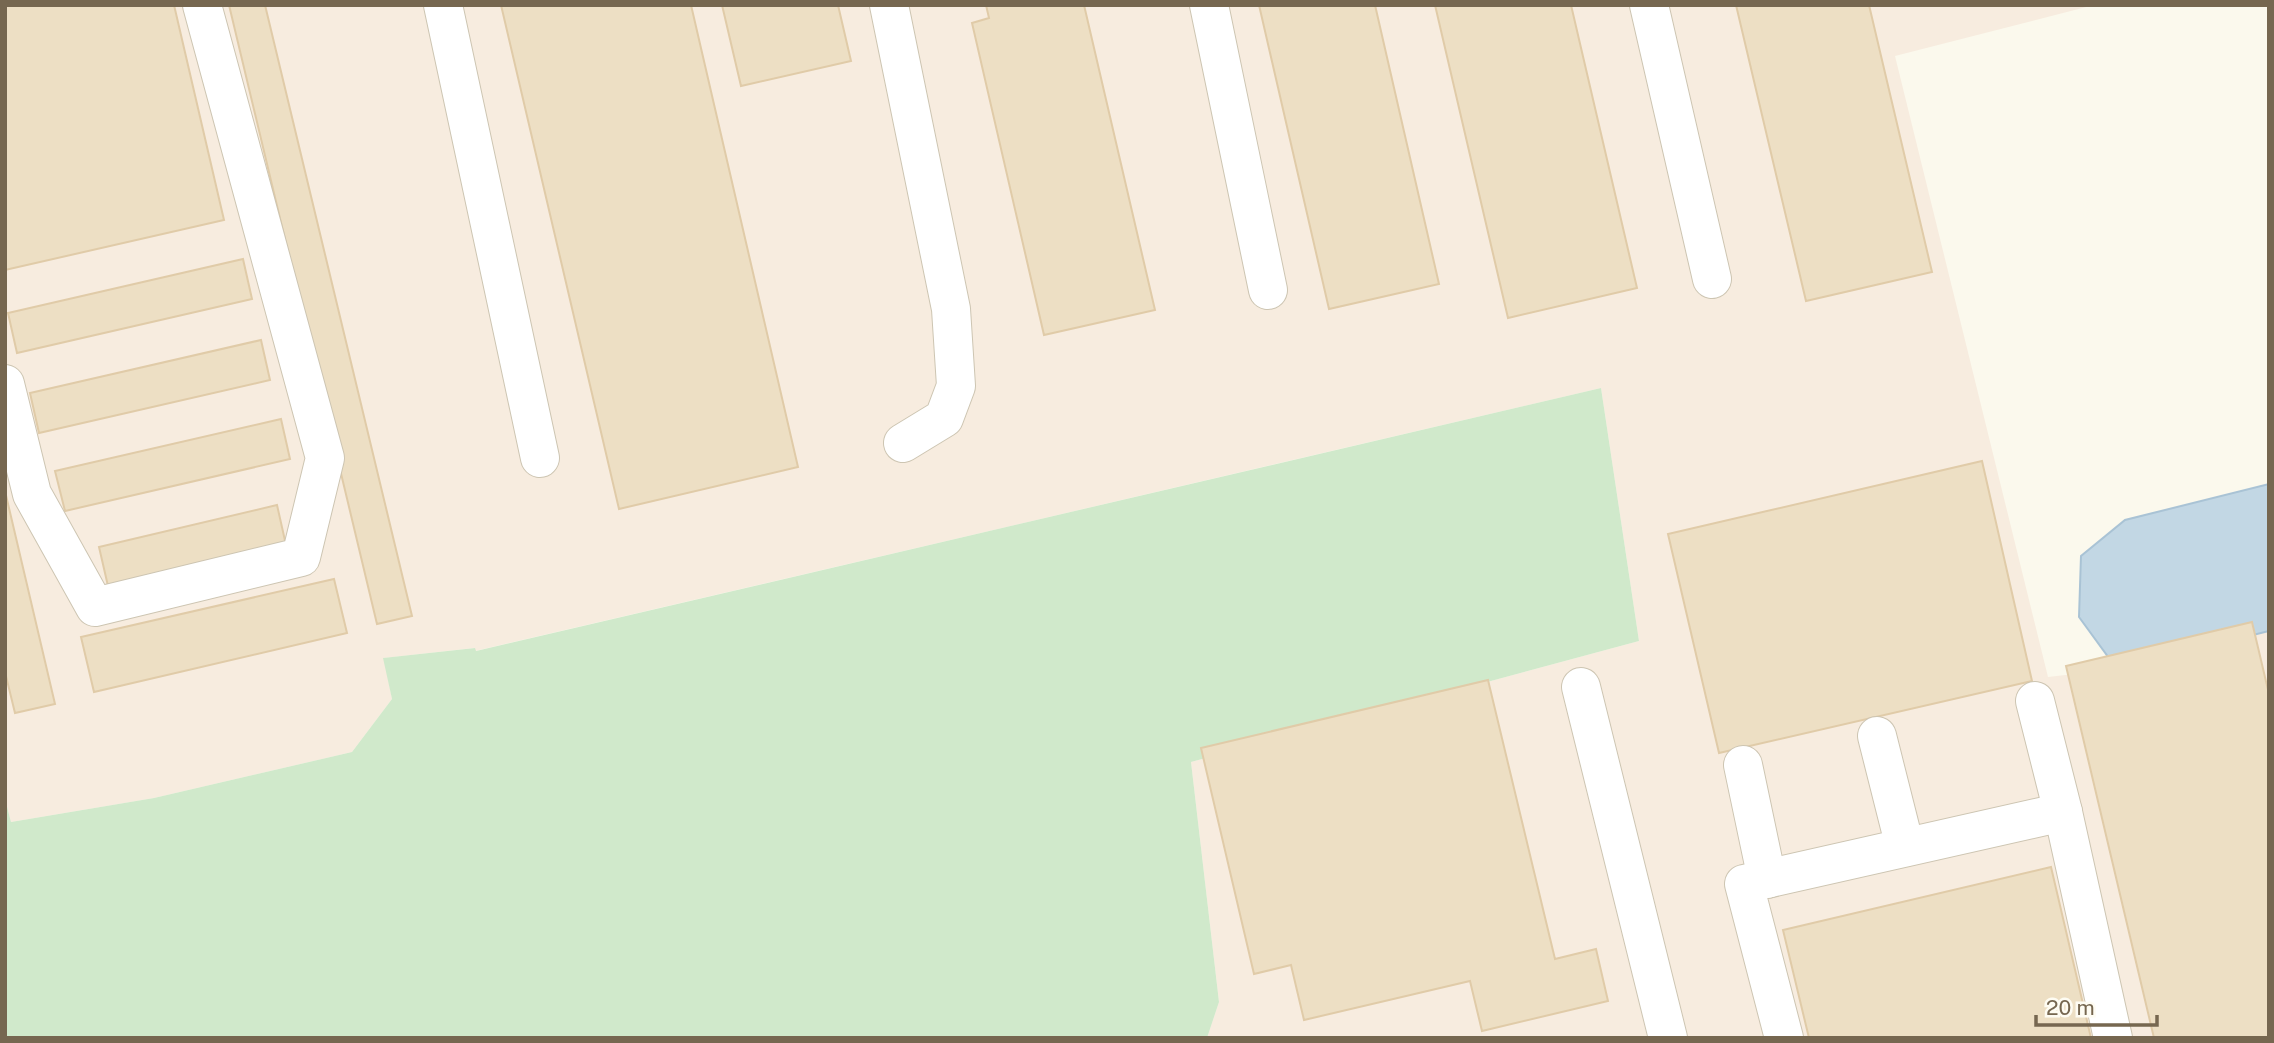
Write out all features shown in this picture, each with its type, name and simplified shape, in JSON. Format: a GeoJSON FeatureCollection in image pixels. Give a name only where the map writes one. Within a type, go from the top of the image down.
{"type":"FeatureCollection","features":[{"type":"Feature","properties":{"kind":"lane"},"geometry":{"type":"LineString","coordinates":[[5,384],[32,494],[95,607],[301,556],[325,458],[202,5]]}},
{"type":"Feature","properties":{"kind":"lane"},"geometry":{"type":"LineString","coordinates":[[443,5],[540,458]]}},
{"type":"Feature","properties":{"kind":"lane"},"geometry":{"type":"LineString","coordinates":[[889,5],[951,309],[956,386],[944,418],[903,443]]}},
{"type":"Feature","properties":{"kind":"lane"},"geometry":{"type":"LineString","coordinates":[[1209,5],[1268,290]]}},
{"type":"Feature","properties":{"kind":"lane"},"geometry":{"type":"LineString","coordinates":[[1649,5],[1712,279]]}},
{"type":"Feature","properties":{"kind":"lane"},"geometry":{"type":"LineString","coordinates":[[1581,687],[1668,1038]]}},
{"type":"Feature","properties":{"kind":"lane"},"geometry":{"type":"LineString","coordinates":[[2035,701],[2063,812],[2113,1038]]}},
{"type":"Feature","properties":{"kind":"lane"},"geometry":{"type":"LineString","coordinates":[[1877,736],[1905,847]]}},
{"type":"Feature","properties":{"kind":"lane"},"geometry":{"type":"LineString","coordinates":[[1743,765],[1767,879]]}},
{"type":"Feature","properties":{"kind":"lane"},"geometry":{"type":"LineString","coordinates":[[1784,1038],[1744,884],[2063,812]]}},
{"type":"Feature","properties":{"kind":"shaded area"},"geometry":{"type":"Polygon","coordinates":[[[5,5],[2094,5],[1895,56],[2048,677],[2117,669],[2269,631],[2269,1038],[1207,1038],[1219,1002],[1191,762],[1639,641],[1601,388],[475,651],[474,648],[384,658],[392,699],[352,752],[154,798],[11,822],[5,799],[5,5]]]}},
{"type":"Feature","properties":{"kind":"green space"},"geometry":{"type":"Polygon","coordinates":[[[1601,388],[1639,641],[1191,762],[1219,1002],[1207,1038],[5,1038],[5,799],[11,822],[154,798],[352,752],[392,699],[383,658],[475,648],[476,651],[1601,388]]]}},
{"type":"Feature","properties":{"kind":"water"},"geometry":{"type":"Polygon","coordinates":[[[2269,484],[2269,631],[2117,669],[2079,617],[2081,556],[2125,520],[2269,484]]]}},
{"type":"Feature","properties":{"kind":"building"},"geometry":{"type":"Polygon","coordinates":[[[5,5],[174,5],[224,220],[5,270],[5,5]]]}},
{"type":"Feature","properties":{"kind":"building"},"geometry":{"type":"Polygon","coordinates":[[[229,5],[265,5],[412,616],[377,624],[229,5]]]}},
{"type":"Feature","properties":{"kind":"building"},"geometry":{"type":"Polygon","coordinates":[[[501,5],[691,5],[798,467],[619,509],[501,5]]]}},
{"type":"Feature","properties":{"kind":"building"},"geometry":{"type":"Polygon","coordinates":[[[722,5],[838,5],[851,61],[741,86],[722,5]]]}},
{"type":"Feature","properties":{"kind":"building"},"geometry":{"type":"Polygon","coordinates":[[[986,5],[1084,5],[1155,310],[1044,335],[972,23],[989,18],[986,5]]]}},
{"type":"Feature","properties":{"kind":"building"},"geometry":{"type":"Polygon","coordinates":[[[1259,5],[1375,5],[1439,284],[1329,309],[1259,5]]]}},
{"type":"Feature","properties":{"kind":"building"},"geometry":{"type":"Polygon","coordinates":[[[1435,5],[1571,5],[1637,288],[1508,318],[1435,5]]]}},
{"type":"Feature","properties":{"kind":"building"},"geometry":{"type":"Polygon","coordinates":[[[1736,5],[1869,5],[1932,272],[1806,301],[1736,5]]]}},
{"type":"Feature","properties":{"kind":"building"},"geometry":{"type":"Polygon","coordinates":[[[243,259],[252,299],[17,353],[8,313],[243,259]]]}},
{"type":"Feature","properties":{"kind":"building"},"geometry":{"type":"Polygon","coordinates":[[[261,340],[270,380],[39,433],[30,393],[261,340]]]}},
{"type":"Feature","properties":{"kind":"building"},"geometry":{"type":"Polygon","coordinates":[[[281,419],[290,459],[65,511],[55,471],[281,419]]]}},
{"type":"Feature","properties":{"kind":"building"},"geometry":{"type":"Polygon","coordinates":[[[1982,461],[2032,681],[1719,753],[1668,534],[1982,461]]]}},
{"type":"Feature","properties":{"kind":"building"},"geometry":{"type":"Polygon","coordinates":[[[5,491],[55,704],[15,713],[5,672],[5,491]]]}},
{"type":"Feature","properties":{"kind":"building"},"geometry":{"type":"Polygon","coordinates":[[[277,505],[286,545],[108,586],[99,547],[277,505]]]}},
{"type":"Feature","properties":{"kind":"building"},"geometry":{"type":"Polygon","coordinates":[[[334,579],[347,633],[94,692],[81,637],[334,579]]]}},
{"type":"Feature","properties":{"kind":"building"},"geometry":{"type":"Polygon","coordinates":[[[2252,622],[2269,694],[2269,1038],[2154,1038],[2066,666],[2252,622]]]}},
{"type":"Feature","properties":{"kind":"building"},"geometry":{"type":"Polygon","coordinates":[[[1488,680],[1555,959],[1596,949],[1608,1001],[1482,1031],[1470,981],[1304,1020],[1291,965],[1254,974],[1201,748],[1488,680]]]}},
{"type":"Feature","properties":{"kind":"building"},"geometry":{"type":"Polygon","coordinates":[[[2051,867],[2091,1038],[1809,1038],[1783,930],[2051,867]]]}}]}
